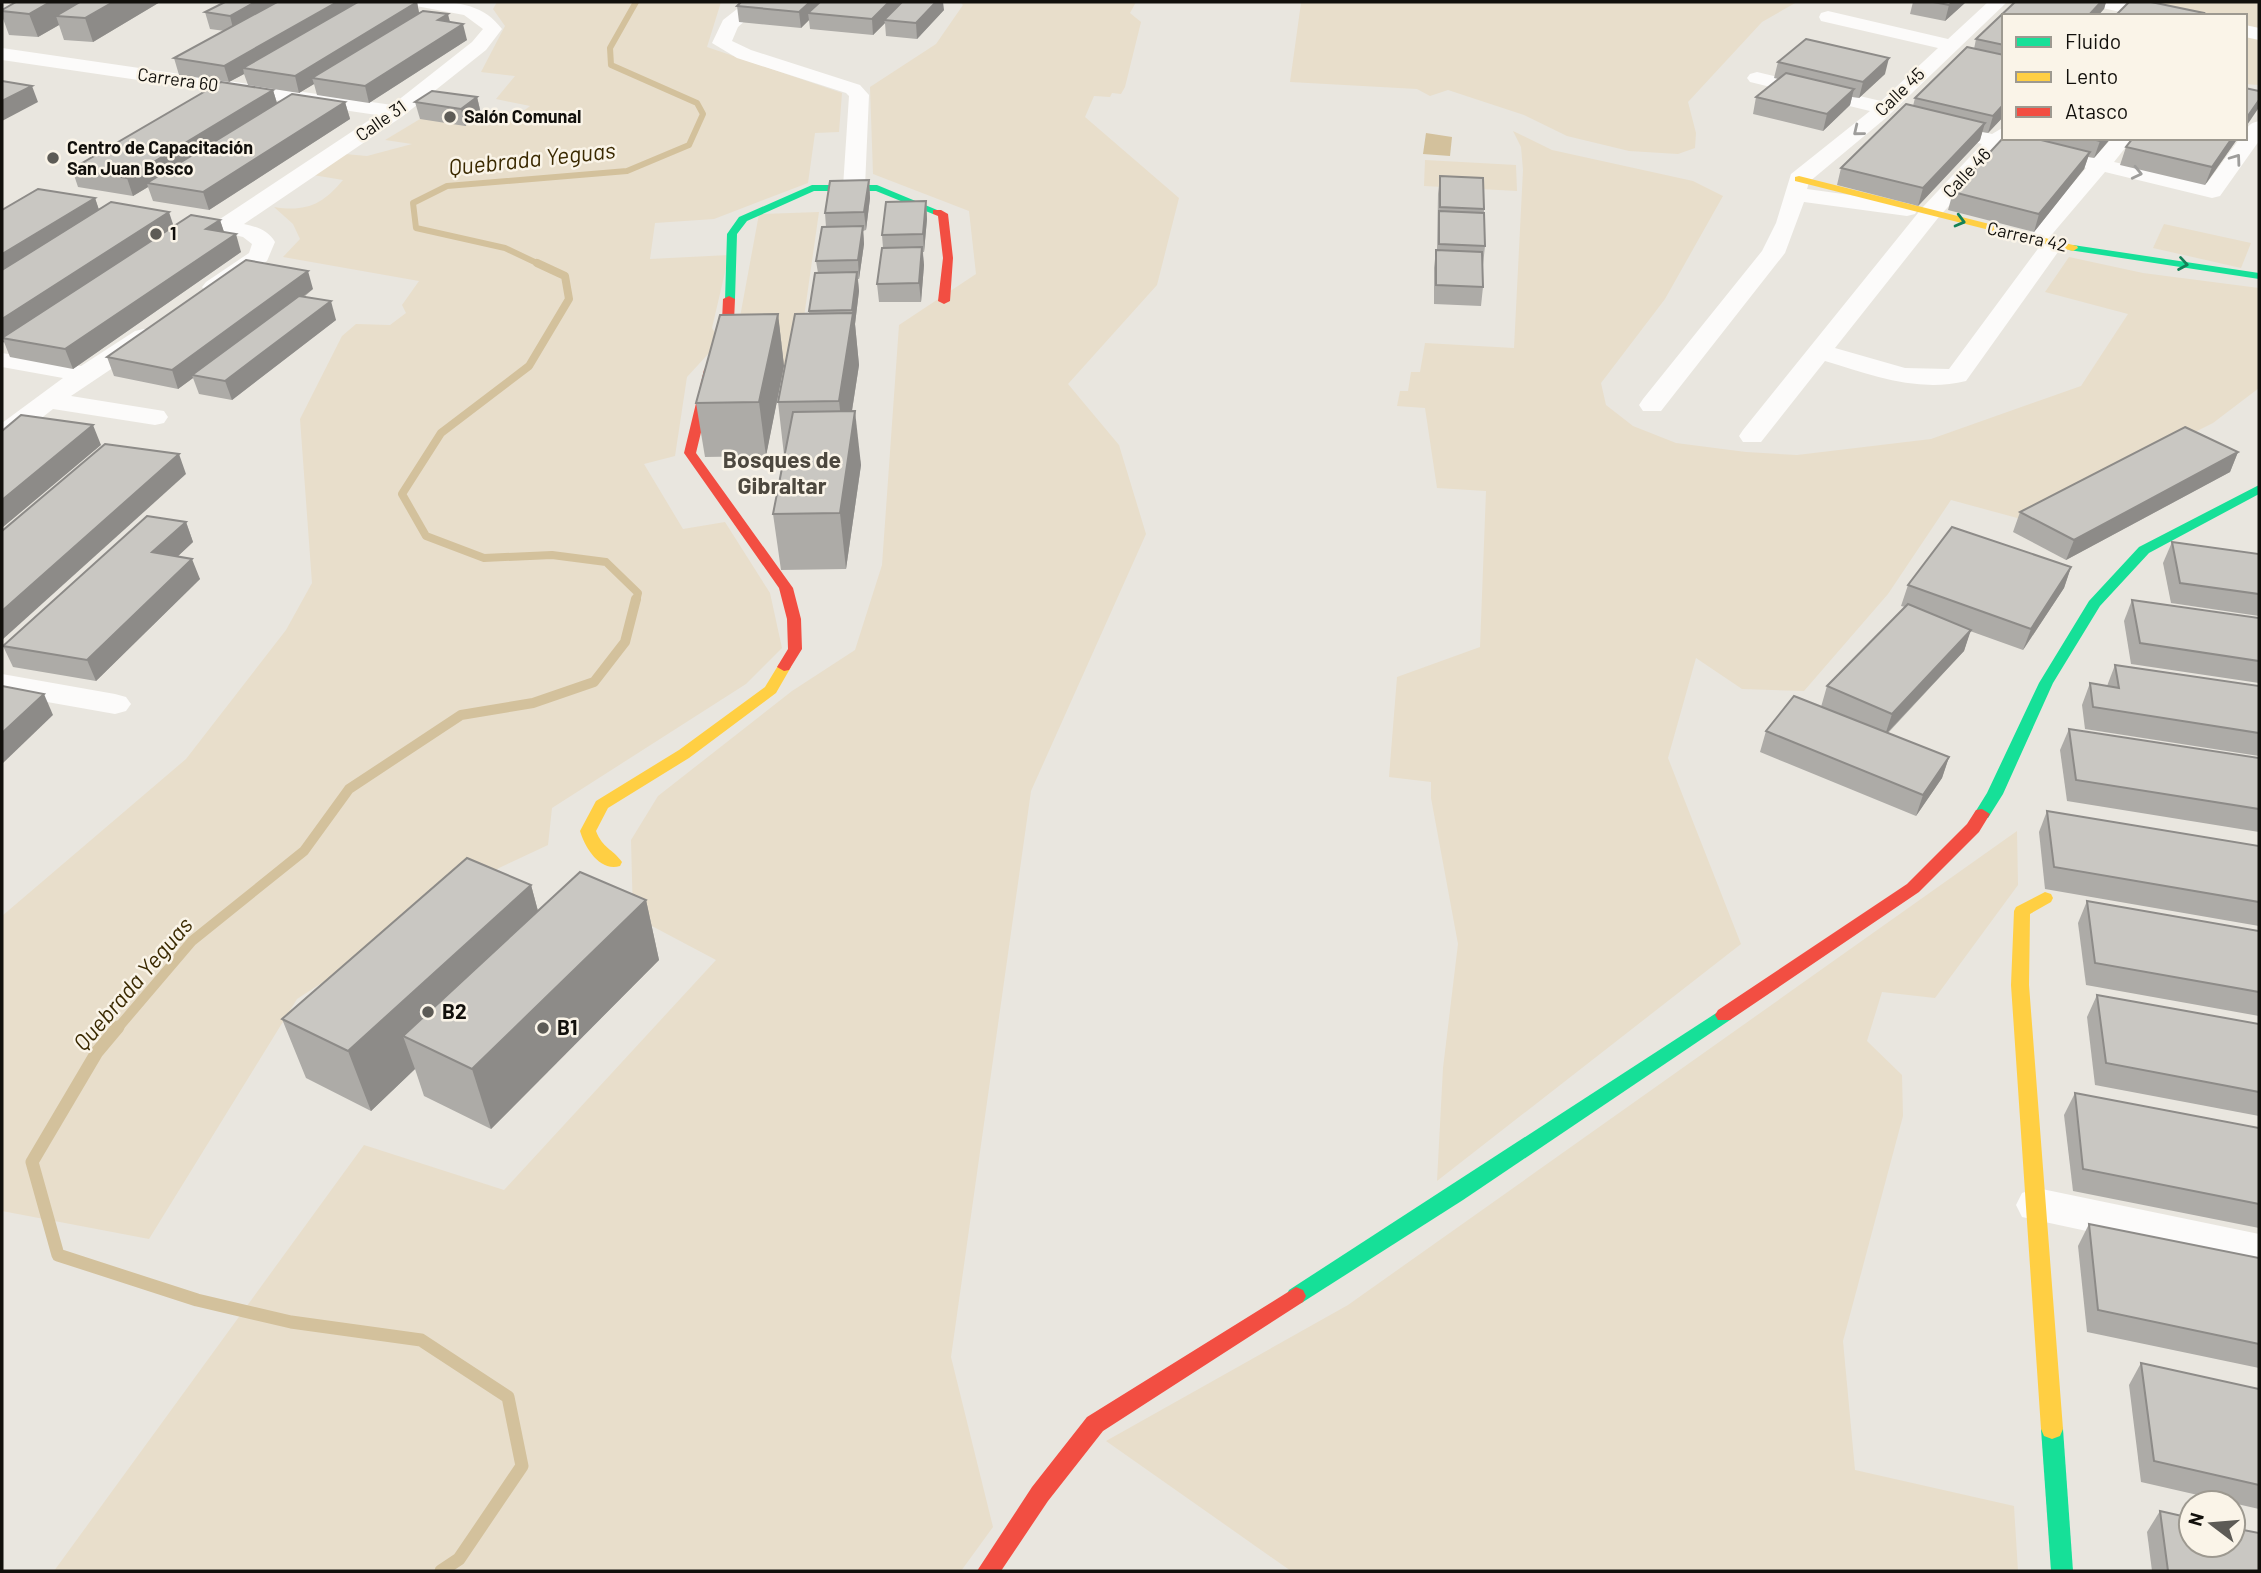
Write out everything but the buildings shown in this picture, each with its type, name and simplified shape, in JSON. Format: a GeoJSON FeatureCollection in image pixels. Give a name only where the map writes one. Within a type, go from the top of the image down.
{"type":"FeatureCollection","features":[{"type":"Feature","properties":{"kind":"street","name":"Calle 31"},"geometry":{"type":"LineString","coordinates":[[198,299],[260,256],[264,242],[251,232],[225,226],[396,112],[479,46],[493,29],[485,15],[459,7],[422,2]]}},
{"type":"Feature","properties":{"kind":"street"},"geometry":{"type":"LineString","coordinates":[[735,2],[722,43],[744,54],[853,89],[859,94],[854,187]]}},
{"type":"Feature","properties":{"kind":"street"},"geometry":{"type":"LineString","coordinates":[[730,24],[757,2]]}},
{"type":"Feature","properties":{"kind":"street","name":"Calle 45"},"geometry":{"type":"LineString","coordinates":[[1798,186],[1998,2]]}},
{"type":"Feature","properties":{"kind":"street"},"geometry":{"type":"LineString","coordinates":[[2099,2],[2156,14]]}},
{"type":"Feature","properties":{"kind":"street"},"geometry":{"type":"LineString","coordinates":[[1828,17],[1946,49],[1966,59]]}},
{"type":"Feature","properties":{"kind":"street","name":"Carrera 60"},"geometry":{"type":"LineString","coordinates":[[2,54],[396,112]]}},
{"type":"Feature","properties":{"kind":"street"},"geometry":{"type":"LineString","coordinates":[[1890,70],[1917,76]]}},
{"type":"Feature","properties":{"kind":"street"},"geometry":{"type":"LineString","coordinates":[[1757,78],[1882,110],[1912,121],[2000,137]]}},
{"type":"Feature","properties":{"kind":"street"},"geometry":{"type":"LineString","coordinates":[[2011,140],[2213,191],[2259,127]]}},
{"type":"Feature","properties":{"kind":"street","name":"Calle 46"},"geometry":{"type":"LineString","coordinates":[[1752,436],[1930,213],[2000,137]]}},
{"type":"Feature","properties":{"kind":"street"},"geometry":{"type":"LineString","coordinates":[[1820,351],[1909,376],[1941,379],[1957,376],[2043,242],[2121,140]]}},
{"type":"Feature","properties":{"kind":"street"},"geometry":{"type":"LineString","coordinates":[[1652,405],[1773,253],[1787,223],[1798,186],[1930,213]]}},
{"type":"Feature","properties":{"kind":"street"},"geometry":{"type":"LineString","coordinates":[[614,862],[594,848],[588,831],[602,805],[684,754],[771,690],[795,649],[794,619],[786,588],[690,453],[710,370],[727,343],[732,234],[743,219],[812,188],[877,188],[943,214],[948,258],[944,301]]}},
{"type":"Feature","properties":{"kind":"street","name":"Carrera 42"},"geometry":{"type":"LineString","coordinates":[[1930,213],[2043,242],[2258,274]]}},
{"type":"Feature","properties":{"kind":"street"},"geometry":{"type":"LineString","coordinates":[[2,436],[13,417],[48,400],[164,322]]}},
{"type":"Feature","properties":{"kind":"street"},"geometry":{"type":"LineString","coordinates":[[2,360],[87,375]]}},
{"type":"Feature","properties":{"kind":"street"},"geometry":{"type":"LineString","coordinates":[[48,400],[155,417]]}},
{"type":"Feature","properties":{"kind":"street"},"geometry":{"type":"LineString","coordinates":[[988,1571],[1040,1494],[1095,1424],[1456,1194],[1913,888],[1973,828],[1995,794],[2046,682],[2094,604],[2144,550],[2259,489]]}},
{"type":"Feature","properties":{"kind":"street"},"geometry":{"type":"LineString","coordinates":[[2,684],[114,704]]}},
{"type":"Feature","properties":{"kind":"street"},"geometry":{"type":"LineString","coordinates":[[2045,898],[2022,911],[2020,985],[2062,1571]]}},
{"type":"Feature","properties":{"kind":"street"},"geometry":{"type":"LineString","coordinates":[[2037,1205],[2259,1251]]}},
{"type":"Feature","properties":{"kind":"shaded area"},"geometry":{"type":"Polygon","coordinates":[[[497,2],[721,2],[707,47],[842,93],[839,132],[815,133],[808,183],[714,219],[655,223],[650,259],[729,255],[712,328],[720,341],[687,377],[675,456],[644,464],[683,529],[725,522],[770,593],[782,648],[746,684],[552,808],[548,845],[499,868],[297,999],[149,1239],[2,1211],[2,916],[186,759],[286,630],[312,583],[300,419],[342,336],[356,324],[390,325],[406,313],[402,305],[419,281],[283,257],[300,239],[293,224],[274,207],[304,207],[320,201],[343,180],[313,175],[345,154],[367,156],[412,144],[385,140],[420,119],[481,114],[509,122],[530,106],[496,99],[515,76],[481,72],[505,26],[493,9],[497,2]]]}},
{"type":"Feature","properties":{"kind":"shaded area"},"geometry":{"type":"Polygon","coordinates":[[[960,2],[1136,2],[1130,13],[1141,22],[1125,87],[1121,94],[1112,93],[1110,97],[1094,96],[1085,117],[1179,198],[1157,285],[1068,384],[1119,445],[1146,534],[1031,791],[951,1357],[993,1527],[961,1571],[54,1571],[364,1145],[504,1190],[716,960],[633,916],[631,840],[658,796],[792,691],[855,650],[882,565],[899,325],[976,274],[969,211],[873,174],[870,87],[936,44],[963,5],[960,2]]]}},
{"type":"Feature","properties":{"kind":"shaded area"},"geometry":{"type":"Polygon","coordinates":[[[1282,2],[1797,2],[1762,22],[1688,102],[1696,133],[1695,148],[1678,154],[1629,151],[1567,136],[1524,115],[1448,90],[1430,96],[1417,89],[1290,82],[1301,3],[1282,2]]]}},
{"type":"Feature","properties":{"kind":"shaded area"},"geometry":{"type":"Polygon","coordinates":[[[2156,2],[2259,2],[2259,28],[2247,25],[2247,14],[2191,14],[2152,6],[2156,2]]]}},
{"type":"Feature","properties":{"kind":"shaded area"},"geometry":{"type":"Polygon","coordinates":[[[2247,36],[2259,39],[2259,85],[2247,84],[2247,36]]]}},
{"type":"Feature","properties":{"kind":"shaded area"},"geometry":{"type":"Polygon","coordinates":[[[1513,131],[1552,150],[1693,181],[1723,196],[1665,299],[1601,383],[1606,405],[1633,426],[1676,443],[1797,455],[1931,439],[2081,386],[2128,314],[2045,292],[2069,257],[2143,273],[2259,288],[2259,388],[2213,423],[2021,519],[1951,500],[1888,594],[1804,691],[1742,689],[1696,658],[1668,758],[1741,944],[1437,1181],[1443,1068],[1458,944],[1431,798],[1431,782],[1389,777],[1397,677],[1480,647],[1486,491],[1437,488],[1425,408],[1397,406],[1400,391],[1408,391],[1411,372],[1420,372],[1425,343],[1514,348],[1523,170],[1521,147],[1513,131]]]}},
{"type":"Feature","properties":{"kind":"shaded area"},"geometry":{"type":"Polygon","coordinates":[[[1426,133],[1452,137],[1450,156],[1423,154],[1426,133]]]}},
{"type":"Feature","properties":{"kind":"shaded area"},"geometry":{"type":"Polygon","coordinates":[[[1425,160],[1516,165],[1517,191],[1424,186],[1425,160]]]}},
{"type":"Feature","properties":{"kind":"shaded area"},"geometry":{"type":"Polygon","coordinates":[[[819,212],[797,366],[727,367],[740,317],[759,214],[819,212]]]}},
{"type":"Feature","properties":{"kind":"shaded area"},"geometry":{"type":"Polygon","coordinates":[[[2164,224],[2251,243],[2241,268],[2153,248],[2164,224]]]}},
{"type":"Feature","properties":{"kind":"shaded area"},"geometry":{"type":"Polygon","coordinates":[[[2017,831],[2018,885],[1935,998],[1882,992],[1867,1041],[1902,1075],[1903,1116],[1843,1341],[1855,1470],[2014,1506],[2018,1571],[1291,1571],[1106,1441],[1348,1305],[2017,831]]]}},
{"type":"Feature","properties":{"kind":"waterway","name":"Quebrada Yeguas"},"geometry":{"type":"LineString","coordinates":[[541,265],[505,248],[416,228],[413,203],[447,186],[627,171],[689,145],[703,114],[697,103],[611,65],[610,48],[636,2]]}},
{"type":"Feature","properties":{"kind":"waterway","name":"Quebrada Yeguas"},"geometry":{"type":"LineString","coordinates":[[537,263],[565,276],[569,299],[529,366],[441,433],[402,494],[426,536],[484,558],[552,555],[606,562],[638,593],[636,601]]}},
{"type":"Feature","properties":{"kind":"waterway","name":"Quebrada Yeguas"},"geometry":{"type":"LineString","coordinates":[[117,1029],[192,941],[304,851],[349,789],[461,715],[533,703],[594,682],[625,642],[636,599]]}},
{"type":"Feature","properties":{"kind":"waterway","name":"Quebrada Yeguas"},"geometry":{"type":"LineString","coordinates":[[118,1027],[97,1052],[32,1162],[58,1255],[197,1300],[291,1322],[421,1340],[508,1397],[522,1466],[459,1559],[441,1571]]}},
{"type":"Feature","properties":{"kind":"traffic: fast"},"geometry":{"type":"LineString","coordinates":[[729,299],[732,234],[743,219],[812,188],[877,188],[937,212]]}},
{"type":"Feature","properties":{"kind":"traffic: fast"},"geometry":{"type":"LineString","coordinates":[[2073,248],[2259,276]]}},
{"type":"Feature","properties":{"kind":"traffic: fast"},"geometry":{"type":"LineString","coordinates":[[1982,814],[1995,794],[2046,683],[2094,604],[2144,550],[2259,489]]}},
{"type":"Feature","properties":{"kind":"traffic: fast"},"geometry":{"type":"LineString","coordinates":[[1296,1296],[1456,1194],[1724,1015]]}},
{"type":"Feature","properties":{"kind":"traffic: fast"},"geometry":{"type":"LineString","coordinates":[[2052,1429],[2062,1571]]}},
{"type":"Feature","properties":{"kind":"traffic: slow"},"geometry":{"type":"LineString","coordinates":[[1799,179],[2073,248]]}},
{"type":"Feature","properties":{"kind":"traffic: slow"},"geometry":{"type":"LineString","coordinates":[[614,862],[594,848],[588,831],[602,805],[684,754],[771,690],[784,667]]}},
{"type":"Feature","properties":{"kind":"traffic: slow"},"geometry":{"type":"LineString","coordinates":[[2045,898],[2022,911],[2020,985],[2052,1429]]}},
{"type":"Feature","properties":{"kind":"traffic: jam"},"geometry":{"type":"LineString","coordinates":[[937,212],[943,214],[948,258],[944,301]]}},
{"type":"Feature","properties":{"kind":"traffic: jam"},"geometry":{"type":"LineString","coordinates":[[729,299],[727,343],[710,370],[690,453],[786,588],[794,619],[795,649],[784,667]]}},
{"type":"Feature","properties":{"kind":"traffic: jam"},"geometry":{"type":"LineString","coordinates":[[1724,1015],[1913,888],[1973,828],[1982,814]]}},
{"type":"Feature","properties":{"kind":"traffic: jam"},"geometry":{"type":"LineString","coordinates":[[988,1571],[1040,1494],[1095,1424],[1296,1296]]}},
{"type":"Feature","properties":{"kind":"place","name":"Salón Comunal"},"geometry":{"type":"Point","coordinates":[450,117]}},
{"type":"Feature","properties":{"kind":"place","name":"Centro de Capacitación San Juan Bosco"},"geometry":{"type":"Point","coordinates":[53,158]}},
{"type":"Feature","properties":{"kind":"place","name":"1"},"geometry":{"type":"Point","coordinates":[156,234]}},
{"type":"Feature","properties":{"kind":"place","name":"B2"},"geometry":{"type":"Point","coordinates":[428,1012]}},
{"type":"Feature","properties":{"kind":"place","name":"B1"},"geometry":{"type":"Point","coordinates":[543,1028]}},
{"type":"Feature","properties":{"kind":"district","name":"Bosques de Gibraltar"},"geometry":{"type":"Point","coordinates":[782,473]}}]}
